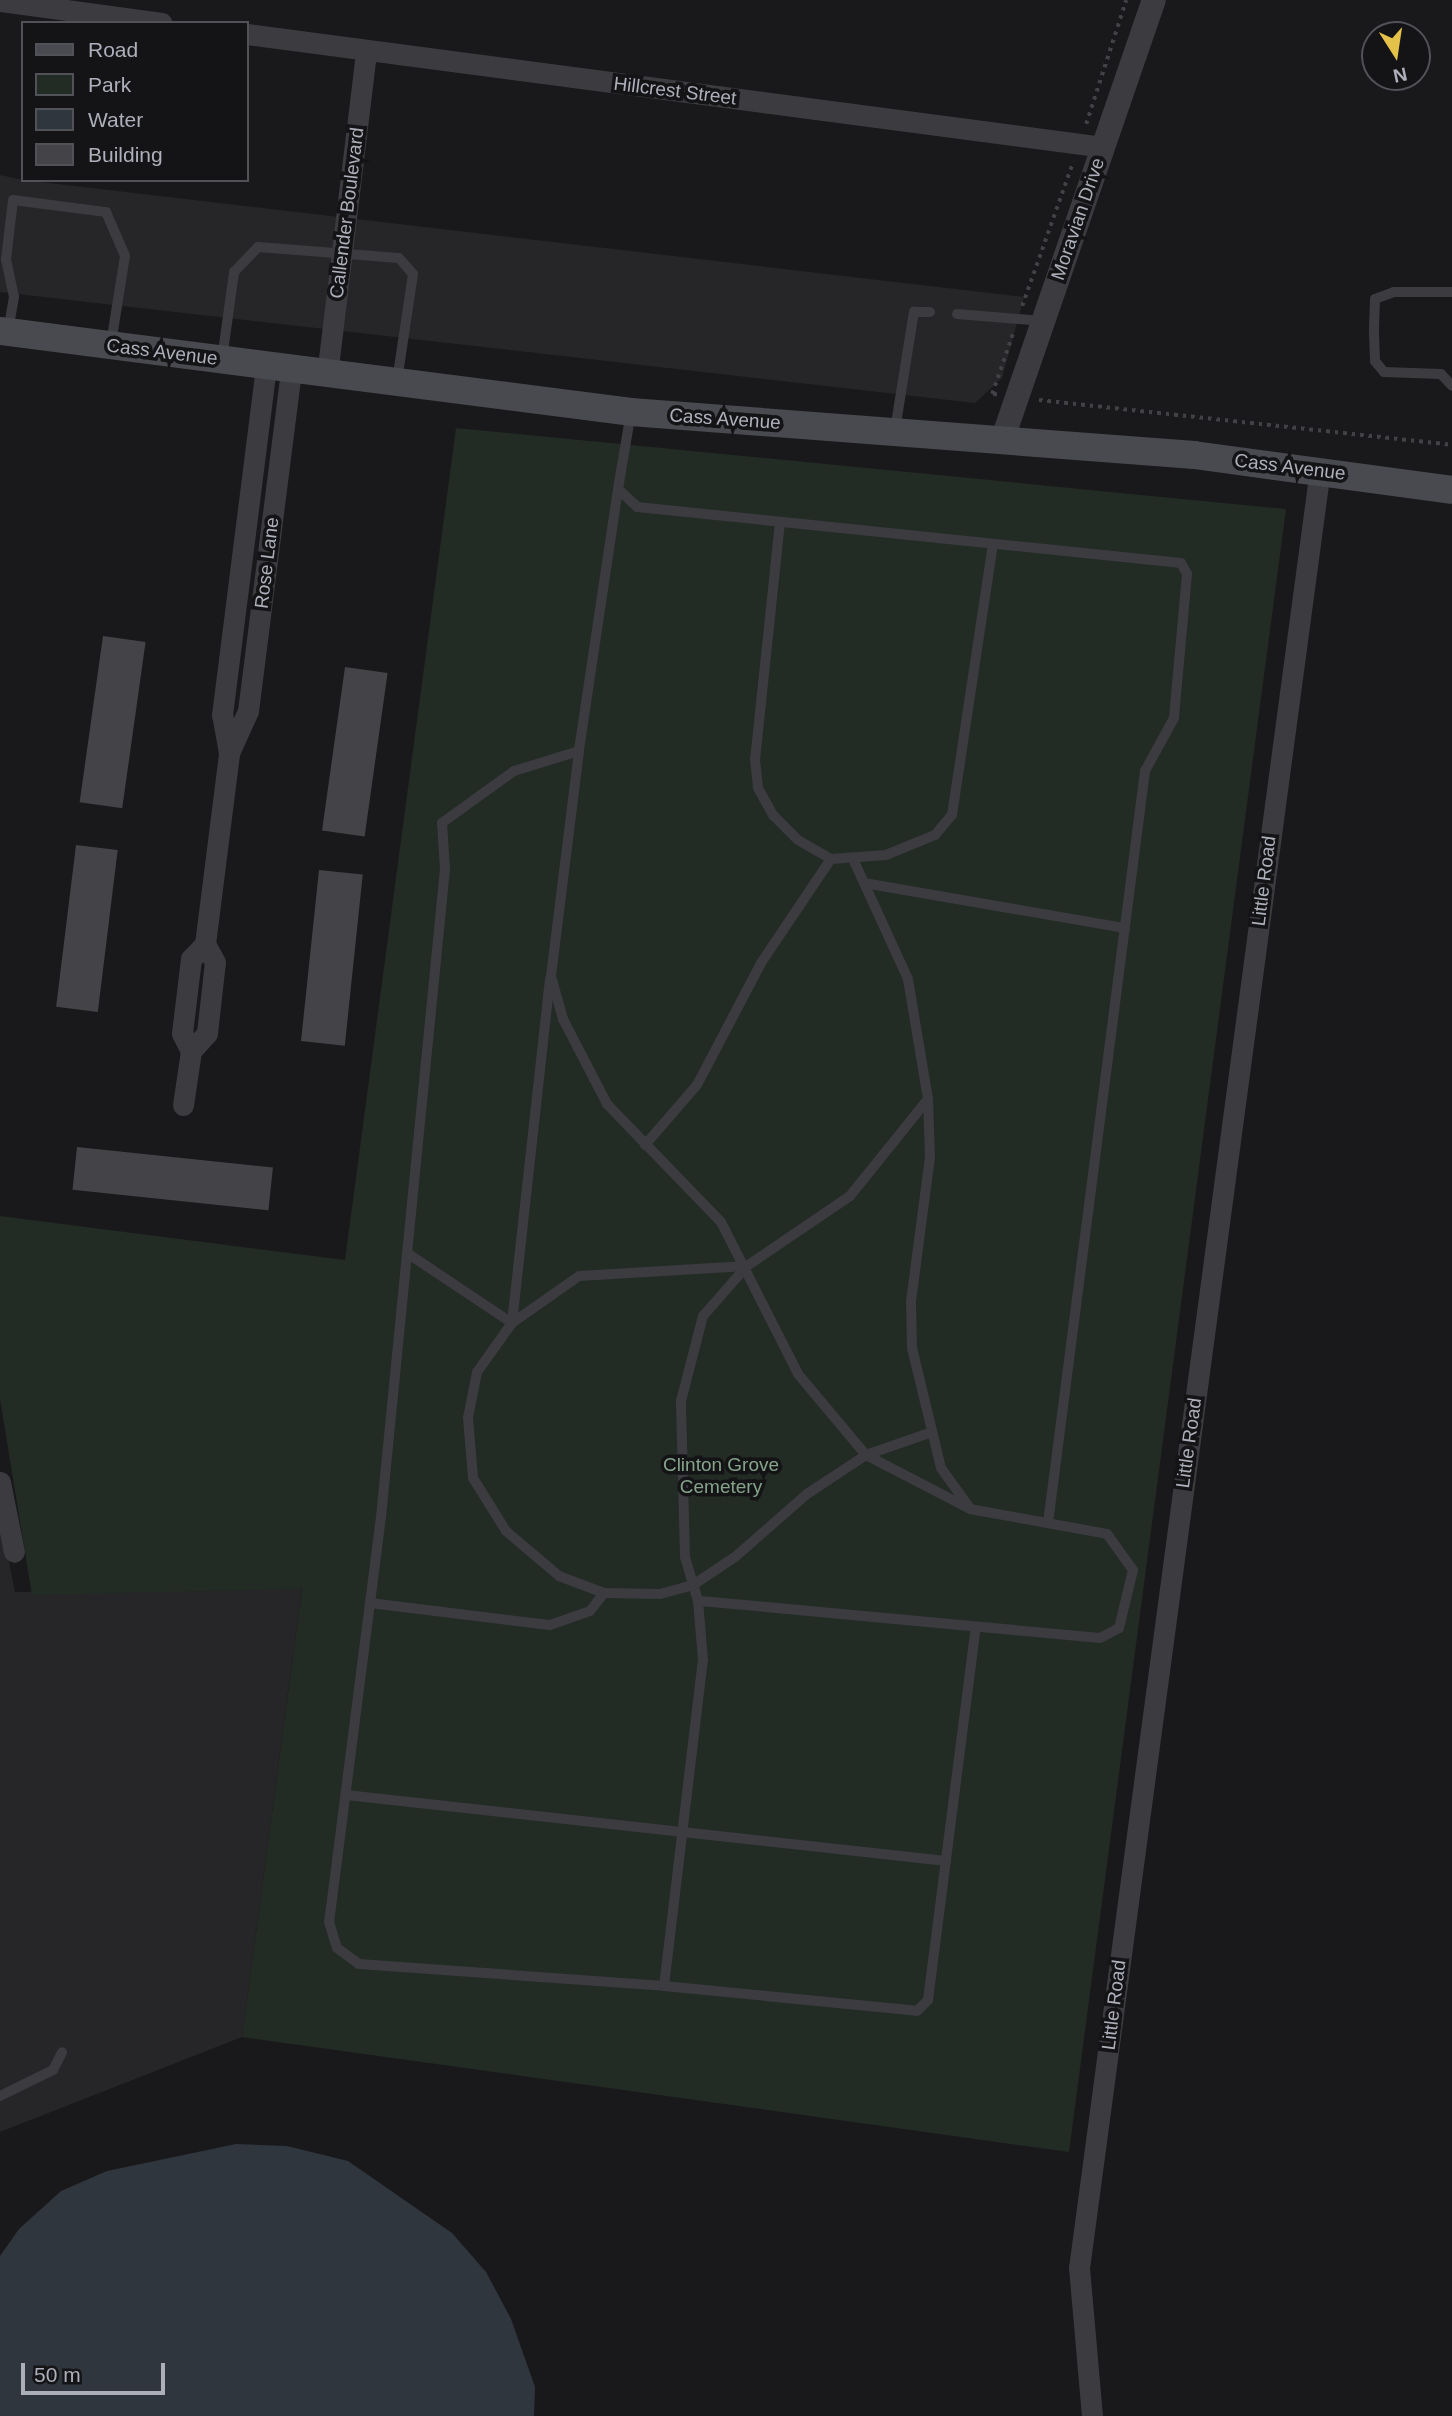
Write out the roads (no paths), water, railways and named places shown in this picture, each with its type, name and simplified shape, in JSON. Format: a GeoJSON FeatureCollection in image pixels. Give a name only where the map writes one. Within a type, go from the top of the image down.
{"type":"FeatureCollection","features":[{"type":"Feature","properties":{"kind":"main road","name":"Cass Avenue"},"geometry":{"type":"LineString","coordinates":[[4,331],[327,375],[631,412],[1003,438],[1450,484]]}},
{"type":"Feature","properties":{"kind":"street","name":"Moravian Drive"},"geometry":{"type":"LineString","coordinates":[[1003,438],[1043,321],[1091,146],[1154,0]]}},
{"type":"Feature","properties":{"kind":"street"},"geometry":{"type":"LineString","coordinates":[[0,1],[147,21]]}},
{"type":"Feature","properties":{"kind":"street","name":"Hillcrest Street"},"geometry":{"type":"LineString","coordinates":[[248,34],[1091,146]]}},
{"type":"Feature","properties":{"kind":"street","name":"Callender Boulevard"},"geometry":{"type":"LineString","coordinates":[[327,375],[366,51]]}},
{"type":"Feature","properties":{"kind":"street","name":"Rose Lane"},"geometry":{"type":"LineString","coordinates":[[183,1105],[191,1051],[182,1033],[191,959],[205,944],[229,753],[248,711],[279,368]]}},
{"type":"Feature","properties":{"kind":"street","name":"Little Road"},"geometry":{"type":"LineString","coordinates":[[1092,2416],[1079,2269],[1320,470]]}},
{"type":"Feature","properties":{"kind":"street"},"geometry":{"type":"LineString","coordinates":[[0,1482],[14,1552]]}},
{"type":"Feature","properties":{"kind":"lane"},"geometry":{"type":"LineString","coordinates":[[4,331],[13,297],[6,259],[13,200],[106,212],[125,256],[110,346]]}},
{"type":"Feature","properties":{"kind":"lane"},"geometry":{"type":"LineString","coordinates":[[222,359],[234,272],[258,247],[342,251],[399,258],[413,274],[397,384]]}},
{"type":"Feature","properties":{"kind":"lane"},"geometry":{"type":"LineString","coordinates":[[1452,292],[1394,292],[1376,299],[1374,332],[1375,362],[1384,373],[1441,374],[1452,386]]}},
{"type":"Feature","properties":{"kind":"lane"},"geometry":{"type":"LineString","coordinates":[[895,430],[914,312],[930,312]]}},
{"type":"Feature","properties":{"kind":"lane"},"geometry":{"type":"LineString","coordinates":[[957,314],[1043,321]]}},
{"type":"Feature","properties":{"kind":"lane"},"geometry":{"type":"LineString","coordinates":[[512,1323],[579,751],[631,412]]}},
{"type":"Feature","properties":{"kind":"lane"},"geometry":{"type":"LineString","coordinates":[[618,489],[637,507],[1181,563],[1187,574],[1174,718],[1145,771],[1048,1523]]}},
{"type":"Feature","properties":{"kind":"lane"},"geometry":{"type":"LineString","coordinates":[[780,522],[755,759],[758,788],[773,815],[798,840],[831,859],[854,861],[935,835],[952,815],[993,544]]}},
{"type":"Feature","properties":{"kind":"lane"},"geometry":{"type":"LineString","coordinates":[[579,751],[514,771],[442,823],[444,870],[407,1253],[370,1603],[329,1922],[337,1948],[359,1964],[664,1986],[917,2011],[928,2000],[976,1627]]}},
{"type":"Feature","properties":{"kind":"lane"},"geometry":{"type":"LineString","coordinates":[[645,1145],[697,1085],[761,963],[831,859]]}},
{"type":"Feature","properties":{"kind":"lane"},"geometry":{"type":"LineString","coordinates":[[854,861],[908,979],[928,1099],[930,1157],[911,1301],[912,1348],[929,1433],[941,1468],[970,1509]]}},
{"type":"Feature","properties":{"kind":"lane"},"geometry":{"type":"LineString","coordinates":[[864,883],[1125,928]]}},
{"type":"Feature","properties":{"kind":"lane"},"geometry":{"type":"LineString","coordinates":[[551,976],[563,1019],[607,1104],[721,1222],[747,1266],[798,1374],[866,1454],[970,1509],[1107,1534],[1121,1547],[1133,1570],[1119,1628],[1100,1638],[698,1601]]}},
{"type":"Feature","properties":{"kind":"lane"},"geometry":{"type":"LineString","coordinates":[[664,1986],[703,1660],[698,1601],[685,1557],[681,1401],[704,1315],[747,1266],[850,1196],[928,1099]]}},
{"type":"Feature","properties":{"kind":"lane"},"geometry":{"type":"LineString","coordinates":[[407,1253],[512,1323]]}},
{"type":"Feature","properties":{"kind":"lane"},"geometry":{"type":"LineString","coordinates":[[747,1266],[579,1276],[512,1323],[477,1372],[468,1418],[473,1478],[506,1531],[559,1576],[604,1593],[660,1594],[693,1585],[866,1454],[929,1433]]}},
{"type":"Feature","properties":{"kind":"lane"},"geometry":{"type":"LineString","coordinates":[[370,1603],[550,1625],[590,1611],[604,1593]]}},
{"type":"Feature","properties":{"kind":"lane"},"geometry":{"type":"LineString","coordinates":[[346,1795],[946,1861]]}},
{"type":"Feature","properties":{"kind":"lane"},"geometry":{"type":"LineString","coordinates":[[0,2096],[53,2070],[62,2052]]}},
{"type":"Feature","properties":{"kind":"water"},"geometry":{"type":"Polygon","coordinates":[[[236,2144],[287,2146],[348,2161],[452,2233],[486,2272],[511,2319],[535,2387],[534,2416],[0,2416],[0,2256],[19,2229],[61,2191],[107,2171],[236,2144]]]}},
{"type":"Feature","properties":{"kind":"park label","name":"Clinton Grove Cemetery"},"geometry":{"type":"Point","coordinates":[721,1476]}}]}
